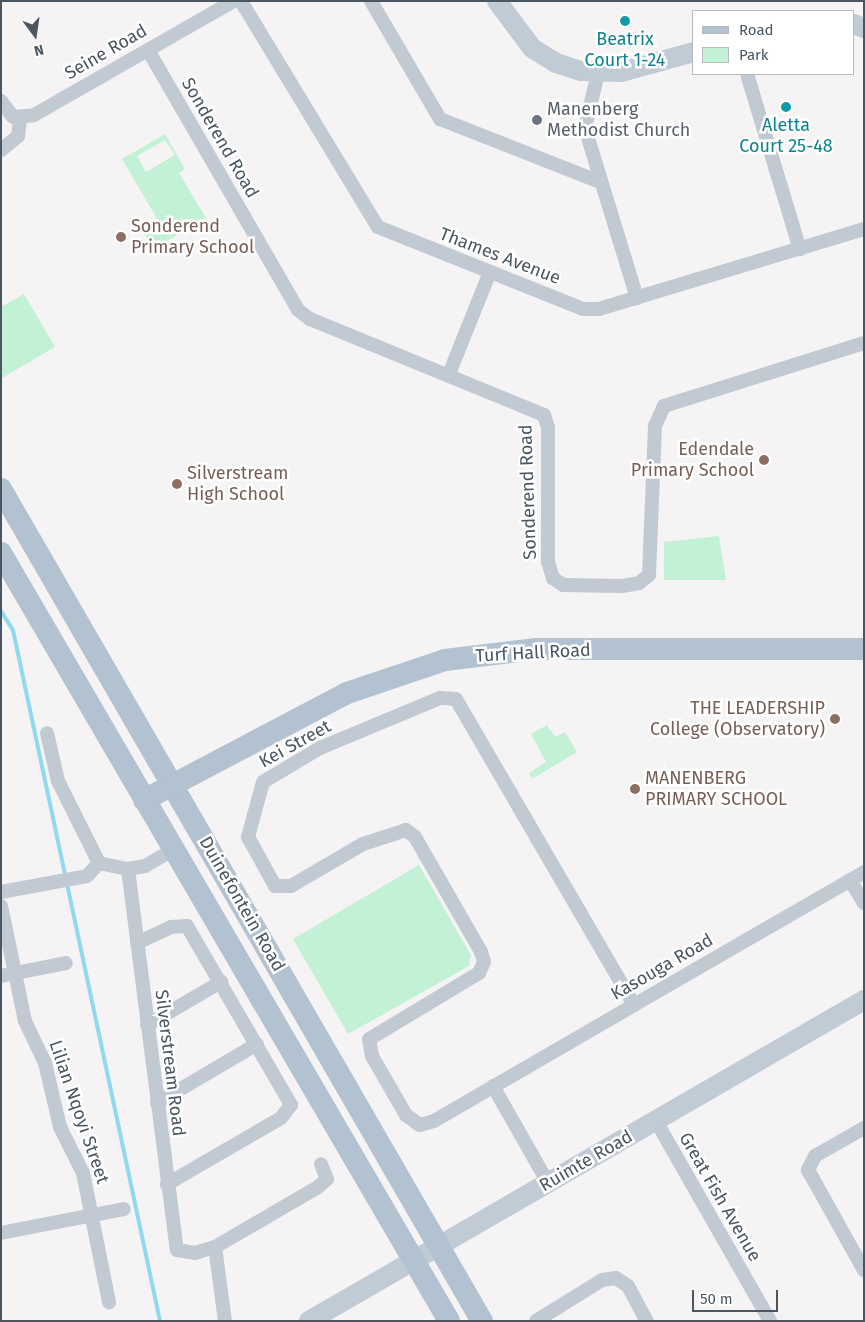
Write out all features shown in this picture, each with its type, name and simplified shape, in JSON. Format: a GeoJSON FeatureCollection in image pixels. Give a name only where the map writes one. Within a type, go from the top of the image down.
{"type":"FeatureCollection","features":[{"type":"Feature","properties":{"kind":"main road","name":"Duinefontein Road"},"geometry":{"type":"LineString","coordinates":[[1,489],[174,784],[482,1321]]}},
{"type":"Feature","properties":{"kind":"main road","name":"Duinefontein Road"},"geometry":{"type":"LineString","coordinates":[[1,553],[449,1321]]}},
{"type":"Feature","properties":{"kind":"main road","name":"Turf Hall Road"},"geometry":{"type":"LineString","coordinates":[[144,800],[347,693],[416,668],[476,654],[536,649],[864,649]]}},
{"type":"Feature","properties":{"kind":"street","name":"Seine Road"},"geometry":{"type":"LineString","coordinates":[[20,119],[34,115],[234,1]]}},
{"type":"Feature","properties":{"kind":"street","name":"Thames Avenue"},"geometry":{"type":"LineString","coordinates":[[241,1],[372,221],[386,232],[583,310],[637,298],[800,249],[863,234]]}},
{"type":"Feature","properties":{"kind":"street"},"geometry":{"type":"LineString","coordinates":[[371,1],[440,118],[600,182]]}},
{"type":"Feature","properties":{"kind":"street"},"geometry":{"type":"LineString","coordinates":[[497,1],[522,38],[543,56],[568,68],[598,73],[633,69],[692,53]]}},
{"type":"Feature","properties":{"kind":"street","name":"Sonderend Road"},"geometry":{"type":"LineString","coordinates":[[148,50],[298,310],[310,319],[449,374],[544,415],[548,427],[548,562],[553,578],[571,586],[622,586],[640,583],[651,570],[655,426],[664,406],[864,343]]}},
{"type":"Feature","properties":{"kind":"street"},"geometry":{"type":"LineString","coordinates":[[598,73],[585,128],[637,298]]}},
{"type":"Feature","properties":{"kind":"street"},"geometry":{"type":"LineString","coordinates":[[747,75],[800,249]]}},
{"type":"Feature","properties":{"kind":"street"},"geometry":{"type":"LineString","coordinates":[[1,101],[8,113],[20,119],[18,136],[1,150]]}},
{"type":"Feature","properties":{"kind":"street"},"geometry":{"type":"LineString","coordinates":[[449,374],[490,272]]}},
{"type":"Feature","properties":{"kind":"street","name":"Kei Street"},"geometry":{"type":"LineString","coordinates":[[416,1124],[372,1056],[369,1039],[476,975],[484,958],[416,837],[406,830],[362,844],[288,887],[272,883],[248,840],[259,790],[269,776],[320,748],[440,698],[456,699],[634,1005]]}},
{"type":"Feature","properties":{"kind":"street"},"geometry":{"type":"LineString","coordinates":[[48,733],[58,781],[99,863]]}},
{"type":"Feature","properties":{"kind":"street"},"geometry":{"type":"LineString","coordinates":[[99,863],[128,869],[145,866],[173,850]]}},
{"type":"Feature","properties":{"kind":"street"},"geometry":{"type":"LineString","coordinates":[[1,892],[93,874],[99,863]]}},
{"type":"Feature","properties":{"kind":"street","name":"Silverstream Road"},"geometry":{"type":"LineString","coordinates":[[128,869],[166,1184],[177,1250],[195,1253],[216,1247],[324,1183],[327,1176],[322,1164]]}},
{"type":"Feature","properties":{"kind":"street","name":"Kasouga Road"},"geometry":{"type":"LineString","coordinates":[[416,1124],[434,1121],[864,872]]}},
{"type":"Feature","properties":{"kind":"street"},"geometry":{"type":"LineString","coordinates":[[850,880],[864,903]]}},
{"type":"Feature","properties":{"kind":"street","name":"Lilian Nqoyi Street"},"geometry":{"type":"LineString","coordinates":[[1,906],[8,974],[25,1021],[44,1062],[60,1126],[80,1164],[109,1302]]}},
{"type":"Feature","properties":{"kind":"street"},"geometry":{"type":"LineString","coordinates":[[137,943],[178,925],[187,926],[290,1100],[290,1110],[166,1184]]}},
{"type":"Feature","properties":{"kind":"street"},"geometry":{"type":"LineString","coordinates":[[8,974],[66,963]]}},
{"type":"Feature","properties":{"kind":"street"},"geometry":{"type":"LineString","coordinates":[[147,1025],[221,982]]}},
{"type":"Feature","properties":{"kind":"street","name":"Ruimte Road"},"geometry":{"type":"LineString","coordinates":[[309,1321],[864,1000]]}},
{"type":"Feature","properties":{"kind":"street"},"geometry":{"type":"LineString","coordinates":[[157,1103],[257,1044]]}},
{"type":"Feature","properties":{"kind":"street"},"geometry":{"type":"LineString","coordinates":[[493,1086],[548,1183]]}},
{"type":"Feature","properties":{"kind":"street","name":"Great Fish Avenue"},"geometry":{"type":"LineString","coordinates":[[656,1120],[767,1320]]}},
{"type":"Feature","properties":{"kind":"street"},"geometry":{"type":"LineString","coordinates":[[864,1128],[814,1156],[808,1170],[860,1254],[864,1270]]}},
{"type":"Feature","properties":{"kind":"street"},"geometry":{"type":"LineString","coordinates":[[1,1233],[124,1209]]}},
{"type":"Feature","properties":{"kind":"street"},"geometry":{"type":"LineString","coordinates":[[216,1247],[224,1321]]}},
{"type":"Feature","properties":{"kind":"street"},"geometry":{"type":"LineString","coordinates":[[536,1321],[602,1280],[616,1278],[628,1286],[648,1321]]}},
{"type":"Feature","properties":{"kind":"green space"},"geometry":{"type":"Polygon","coordinates":[[[165,134],[185,169],[179,173],[206,218],[153,249],[143,231],[159,222],[122,159],[165,134]],[[165,140],[137,156],[146,172],[175,155],[165,140]]]}},
{"type":"Feature","properties":{"kind":"green space"},"geometry":{"type":"Polygon","coordinates":[[[24,294],[55,347],[2,378],[1,307],[24,294]]]}},
{"type":"Feature","properties":{"kind":"green space"},"geometry":{"type":"Polygon","coordinates":[[[719,536],[726,580],[664,580],[664,542],[719,536]]]}},
{"type":"Feature","properties":{"kind":"green space"},"geometry":{"type":"Polygon","coordinates":[[[547,725],[555,737],[565,732],[577,752],[532,779],[529,773],[546,762],[531,734],[547,725]]]}},
{"type":"Feature","properties":{"kind":"green space"},"geometry":{"type":"Polygon","coordinates":[[[419,865],[471,955],[469,966],[348,1034],[293,939],[419,865]]]}},
{"type":"Feature","properties":{"kind":"waterway"},"geometry":{"type":"LineString","coordinates":[[1,611],[13,630],[160,1321]]}},
{"type":"Feature","properties":{"kind":"place","name":"Beatrix Court 1-24"},"geometry":{"type":"Point","coordinates":[625,21]}},
{"type":"Feature","properties":{"kind":"place","name":"Aletta Court 25-48"},"geometry":{"type":"Point","coordinates":[786,107]}},
{"type":"Feature","properties":{"kind":"place","name":"Manenberg Methodist Church"},"geometry":{"type":"Point","coordinates":[537,120]}},
{"type":"Feature","properties":{"kind":"place","name":"Sonderend Primary School"},"geometry":{"type":"Point","coordinates":[121,237]}},
{"type":"Feature","properties":{"kind":"place","name":"Edendale Primary School"},"geometry":{"type":"Point","coordinates":[764,460]}},
{"type":"Feature","properties":{"kind":"place","name":"Silverstream High School"},"geometry":{"type":"Point","coordinates":[177,484]}},
{"type":"Feature","properties":{"kind":"place","name":"THE LEADERSHIP College (Observatory)"},"geometry":{"type":"Point","coordinates":[835,719]}},
{"type":"Feature","properties":{"kind":"place","name":"MANENBERG PRIMARY SCHOOL"},"geometry":{"type":"Point","coordinates":[635,789]}}]}
